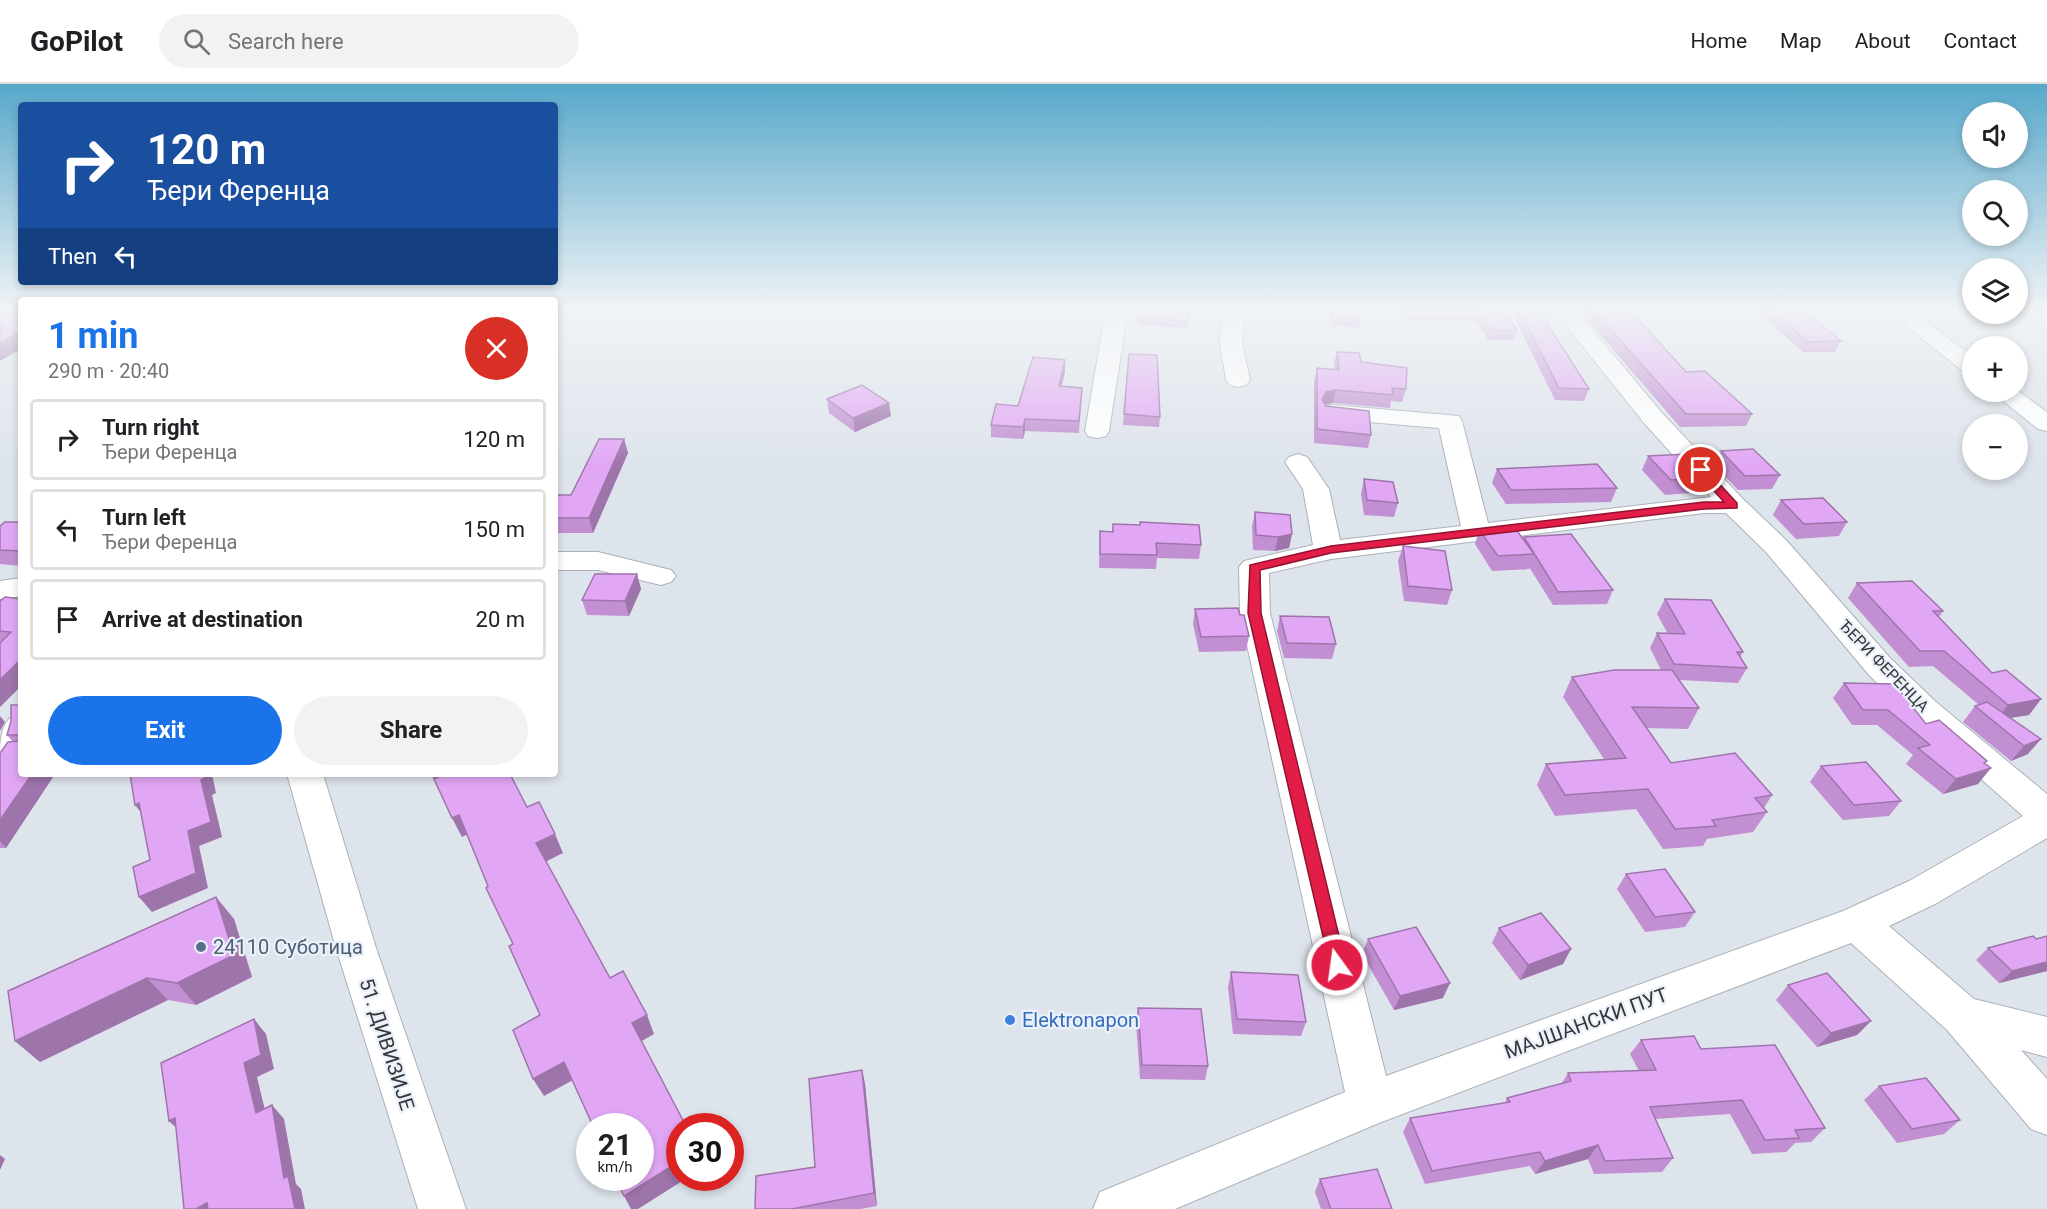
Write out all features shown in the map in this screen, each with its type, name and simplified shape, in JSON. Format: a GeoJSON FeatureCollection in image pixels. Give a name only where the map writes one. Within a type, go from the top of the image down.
{"type":"FeatureCollection","features":[{"type":"Feature","properties":{"kind":"street"},"geometry":{"type":"LineString","coordinates":[[1097,431],[1108,362]]}},
{"type":"Feature","properties":{"kind":"street"},"geometry":{"type":"LineString","coordinates":[[1234,362],[1238,380]]}},
{"type":"Feature","properties":{"kind":"street","name":"ЂЕРИ ФЕРЕНЦА"},"geometry":{"type":"LineString","coordinates":[[1607,362],[1653,418],[1733,505],[1776,546],[1887,674],[1924,710],[2047,815]]}},
{"type":"Feature","properties":{"kind":"street"},"geometry":{"type":"LineString","coordinates":[[2017,402],[2047,424]]}},
{"type":"Feature","properties":{"kind":"street"},"geometry":{"type":"LineString","coordinates":[[1332,412],[1450,421],[1477,533]]}},
{"type":"Feature","properties":{"kind":"street"},"geometry":{"type":"LineString","coordinates":[[1298,462],[1316,489],[1326,543],[1331,550]]}},
{"type":"Feature","properties":{"kind":"street"},"geometry":{"type":"LineString","coordinates":[[1370,1104],[1255,613],[1254,567],[1331,550],[1704,505],[1733,505]]}},
{"type":"Feature","properties":{"kind":"street"},"geometry":{"type":"LineString","coordinates":[[558,561],[598,561],[660,576]]}},
{"type":"Feature","properties":{"kind":"street"},"geometry":{"type":"LineString","coordinates":[[0,590],[18,588]]}},
{"type":"Feature","properties":{"kind":"street"},"geometry":{"type":"LineString","coordinates":[[0,750],[18,727]]}},
{"type":"Feature","properties":{"kind":"street","name":"51. ДИВИЗИЈЕ"},"geometry":{"type":"LineString","coordinates":[[306,777],[356,948],[441,1209]]}},
{"type":"Feature","properties":{"kind":"street","name":"МАЈШАНСКИ ПУТ"},"geometry":{"type":"LineString","coordinates":[[1117,1209],[1370,1104],[1857,923],[1923,892],[2047,820]]}},
{"type":"Feature","properties":{"kind":"street"},"geometry":{"type":"LineString","coordinates":[[1857,923],[1962,1016],[2047,1113]]}},
{"type":"Feature","properties":{"kind":"street"},"geometry":{"type":"LineString","coordinates":[[1962,1016],[2047,1037]]}},
{"type":"Feature","properties":{"kind":"building"},"geometry":{"type":"Polygon","coordinates":[[[1032,362],[1065,362],[1059,386],[1082,388],[1079,421],[1025,419],[1023,427],[991,425],[996,404],[1018,406],[1032,362]]]}},
{"type":"Feature","properties":{"kind":"building"},"geometry":{"type":"Polygon","coordinates":[[[1128,362],[1157,362],[1160,417],[1124,414],[1128,362]]]}},
{"type":"Feature","properties":{"kind":"building"},"geometry":{"type":"Polygon","coordinates":[[[1338,362],[1361,362],[1407,368],[1406,389],[1392,388],[1393,395],[1336,390],[1326,392],[1322,400],[1326,406],[1369,411],[1371,435],[1317,429],[1317,368],[1339,370],[1338,362]]]}},
{"type":"Feature","properties":{"kind":"building"},"geometry":{"type":"Polygon","coordinates":[[[1546,362],[1571,362],[1589,389],[1559,388],[1546,362]]]}},
{"type":"Feature","properties":{"kind":"building"},"geometry":{"type":"Polygon","coordinates":[[[1639,362],[1676,362],[1686,372],[1705,371],[1752,414],[1686,414],[1639,362]]]}},
{"type":"Feature","properties":{"kind":"building"},"geometry":{"type":"Polygon","coordinates":[[[862,385],[889,403],[853,418],[827,399],[862,385]]]}},
{"type":"Feature","properties":{"kind":"building"},"geometry":{"type":"Polygon","coordinates":[[[599,439],[624,439],[589,518],[558,518],[558,495],[571,495],[599,439]]]}},
{"type":"Feature","properties":{"kind":"building"},"geometry":{"type":"Polygon","coordinates":[[[1753,449],[1780,475],[1745,476],[1721,451],[1753,449]]]}},
{"type":"Feature","properties":{"kind":"building"},"geometry":{"type":"Polygon","coordinates":[[[1688,454],[1710,478],[1671,480],[1648,456],[1688,454]]]}},
{"type":"Feature","properties":{"kind":"building"},"geometry":{"type":"Polygon","coordinates":[[[1597,464],[1617,488],[1511,490],[1497,469],[1597,464]]]}},
{"type":"Feature","properties":{"kind":"building"},"geometry":{"type":"Polygon","coordinates":[[[1364,479],[1393,482],[1398,503],[1367,500],[1364,479]]]}},
{"type":"Feature","properties":{"kind":"building"},"geometry":{"type":"Polygon","coordinates":[[[1823,498],[1847,522],[1804,524],[1781,500],[1823,498]]]}},
{"type":"Feature","properties":{"kind":"building"},"geometry":{"type":"Polygon","coordinates":[[[1255,512],[1290,515],[1292,534],[1278,537],[1256,535],[1255,512]]]}},
{"type":"Feature","properties":{"kind":"building"},"geometry":{"type":"Polygon","coordinates":[[[5,522],[18,522],[18,551],[0,550],[0,526],[5,522]]]}},
{"type":"Feature","properties":{"kind":"building"},"geometry":{"type":"Polygon","coordinates":[[[1140,522],[1199,525],[1201,545],[1156,543],[1157,555],[1100,554],[1100,531],[1113,532],[1113,524],[1140,525],[1140,522]]]}},
{"type":"Feature","properties":{"kind":"building"},"geometry":{"type":"Polygon","coordinates":[[[1515,528],[1534,554],[1498,556],[1479,530],[1515,528]]]}},
{"type":"Feature","properties":{"kind":"building"},"geometry":{"type":"Polygon","coordinates":[[[1571,534],[1613,590],[1558,592],[1524,537],[1571,534]]]}},
{"type":"Feature","properties":{"kind":"building"},"geometry":{"type":"Polygon","coordinates":[[[1403,546],[1445,551],[1452,590],[1408,586],[1403,546]]]}},
{"type":"Feature","properties":{"kind":"building"},"geometry":{"type":"Polygon","coordinates":[[[595,574],[637,574],[625,601],[582,600],[595,574]]]}},
{"type":"Feature","properties":{"kind":"building"},"geometry":{"type":"Polygon","coordinates":[[[1912,581],[1943,611],[1933,611],[1992,673],[2006,670],[2041,699],[2008,705],[1944,651],[1920,651],[1857,583],[1912,581]]]}},
{"type":"Feature","properties":{"kind":"building"},"geometry":{"type":"Polygon","coordinates":[[[5,597],[18,599],[18,662],[0,680],[0,643],[11,632],[0,631],[0,601],[5,597]]]}},
{"type":"Feature","properties":{"kind":"building"},"geometry":{"type":"Polygon","coordinates":[[[1665,599],[1711,600],[1743,652],[1737,652],[1747,668],[1674,664],[1657,633],[1685,634],[1665,599]]]}},
{"type":"Feature","properties":{"kind":"building"},"geometry":{"type":"Polygon","coordinates":[[[1238,608],[1240,615],[1244,615],[1249,636],[1201,637],[1195,609],[1238,608]]]}},
{"type":"Feature","properties":{"kind":"building"},"geometry":{"type":"Polygon","coordinates":[[[1280,616],[1329,617],[1336,644],[1287,643],[1280,616]]]}},
{"type":"Feature","properties":{"kind":"building"},"geometry":{"type":"Polygon","coordinates":[[[1614,670],[1672,670],[1699,708],[1632,707],[1671,763],[1735,753],[1772,795],[1755,798],[1767,812],[1712,820],[1716,826],[1675,829],[1648,789],[1565,795],[1546,764],[1626,758],[1572,677],[1614,670]]]}},
{"type":"Feature","properties":{"kind":"building"},"geometry":{"type":"Polygon","coordinates":[[[1844,683],[1895,684],[1926,724],[1939,720],[1987,761],[1984,763],[1991,768],[1956,779],[1918,748],[1930,745],[1888,710],[1863,710],[1844,683]]]}},
{"type":"Feature","properties":{"kind":"building"},"geometry":{"type":"Polygon","coordinates":[[[1987,702],[2041,739],[2024,746],[1975,706],[1987,702]]]}},
{"type":"Feature","properties":{"kind":"building"},"geometry":{"type":"Polygon","coordinates":[[[11,705],[18,705],[18,735],[7,735],[11,721],[11,705]]]}},
{"type":"Feature","properties":{"kind":"building"},"geometry":{"type":"Polygon","coordinates":[[[18,741],[18,777],[30,777],[0,820],[0,753],[8,742],[18,741]]]}},
{"type":"Feature","properties":{"kind":"building"},"geometry":{"type":"Polygon","coordinates":[[[1866,762],[1901,801],[1854,805],[1821,766],[1866,762]]]}},
{"type":"Feature","properties":{"kind":"building"},"geometry":{"type":"Polygon","coordinates":[[[130,777],[205,777],[201,780],[211,822],[188,831],[196,873],[139,897],[133,867],[150,860],[139,803],[135,805],[130,777]]]}},
{"type":"Feature","properties":{"kind":"building"},"geometry":{"type":"Polygon","coordinates":[[[438,777],[512,777],[527,807],[539,802],[555,834],[536,843],[610,978],[623,971],[647,1015],[632,1023],[679,1113],[666,1113],[666,1170],[654,1177],[654,1113],[587,1113],[564,1062],[533,1079],[513,1030],[540,1015],[509,946],[513,944],[486,888],[488,886],[459,815],[452,818],[434,779],[438,777]]]}},
{"type":"Feature","properties":{"kind":"building"},"geometry":{"type":"Polygon","coordinates":[[[1665,869],[1695,912],[1655,917],[1626,874],[1665,869]]]}},
{"type":"Feature","properties":{"kind":"building"},"geometry":{"type":"Polygon","coordinates":[[[216,897],[234,955],[177,983],[147,978],[15,1041],[8,991],[216,897]]]}},
{"type":"Feature","properties":{"kind":"building"},"geometry":{"type":"Polygon","coordinates":[[[1541,913],[1571,949],[1528,965],[1499,928],[1541,913]]]}},
{"type":"Feature","properties":{"kind":"building"},"geometry":{"type":"Polygon","coordinates":[[[1416,927],[1450,983],[1400,996],[1368,939],[1416,927]]]}},
{"type":"Feature","properties":{"kind":"building"},"geometry":{"type":"Polygon","coordinates":[[[2033,936],[2036,939],[2047,936],[2047,962],[2012,971],[1988,948],[2033,936]]]}},
{"type":"Feature","properties":{"kind":"building"},"geometry":{"type":"Polygon","coordinates":[[[1231,972],[1298,975],[1306,1022],[1237,1019],[1231,972]]]}},
{"type":"Feature","properties":{"kind":"building"},"geometry":{"type":"Polygon","coordinates":[[[1827,973],[1871,1021],[1831,1033],[1788,985],[1827,973]]]}},
{"type":"Feature","properties":{"kind":"building"},"geometry":{"type":"Polygon","coordinates":[[[1138,1008],[1201,1009],[1208,1066],[1142,1065],[1138,1008]]]}},
{"type":"Feature","properties":{"kind":"building"},"geometry":{"type":"Polygon","coordinates":[[[254,1019],[261,1055],[244,1063],[256,1113],[272,1105],[284,1178],[288,1176],[295,1209],[208,1209],[207,1203],[196,1209],[184,1209],[175,1118],[169,1121],[161,1063],[254,1019]]]}},
{"type":"Feature","properties":{"kind":"building"},"geometry":{"type":"Polygon","coordinates":[[[1694,1036],[1701,1049],[1775,1045],[1825,1128],[1795,1130],[1799,1138],[1765,1140],[1742,1100],[1650,1107],[1673,1158],[1605,1161],[1598,1145],[1545,1161],[1540,1152],[1432,1171],[1410,1118],[1510,1102],[1507,1098],[1571,1081],[1568,1073],[1656,1070],[1641,1040],[1694,1036]]]}},
{"type":"Feature","properties":{"kind":"building"},"geometry":{"type":"Polygon","coordinates":[[[862,1070],[874,1193],[792,1209],[755,1209],[756,1176],[815,1167],[809,1079],[862,1070]]]}},
{"type":"Feature","properties":{"kind":"building"},"geometry":{"type":"Polygon","coordinates":[[[1926,1078],[1960,1120],[1912,1129],[1879,1086],[1926,1078]]]}},
{"type":"Feature","properties":{"kind":"building"},"geometry":{"type":"Polygon","coordinates":[[[1377,1169],[1392,1209],[1331,1209],[1320,1179],[1377,1169]]]}},
{"type":"Feature","properties":{"kind":"building"},"geometry":{"type":"Polygon","coordinates":[[[622,1191],[632,1191],[624,1196],[622,1191]]]}},
{"type":"Feature","properties":{"kind":"place","name":"24110 Суботица"},"geometry":{"type":"Point","coordinates":[201,947]}},
{"type":"Feature","properties":{"kind":"place","name":"Elektronapon"},"geometry":{"type":"Point","coordinates":[1010,1020]}},
{"type":"Feature","properties":{"kind":"route"},"geometry":{"type":"LineString","coordinates":[[1337,965],[1255,613],[1254,567],[1331,550],[1704,505],[1733,505],[1701,470]]}}]}
